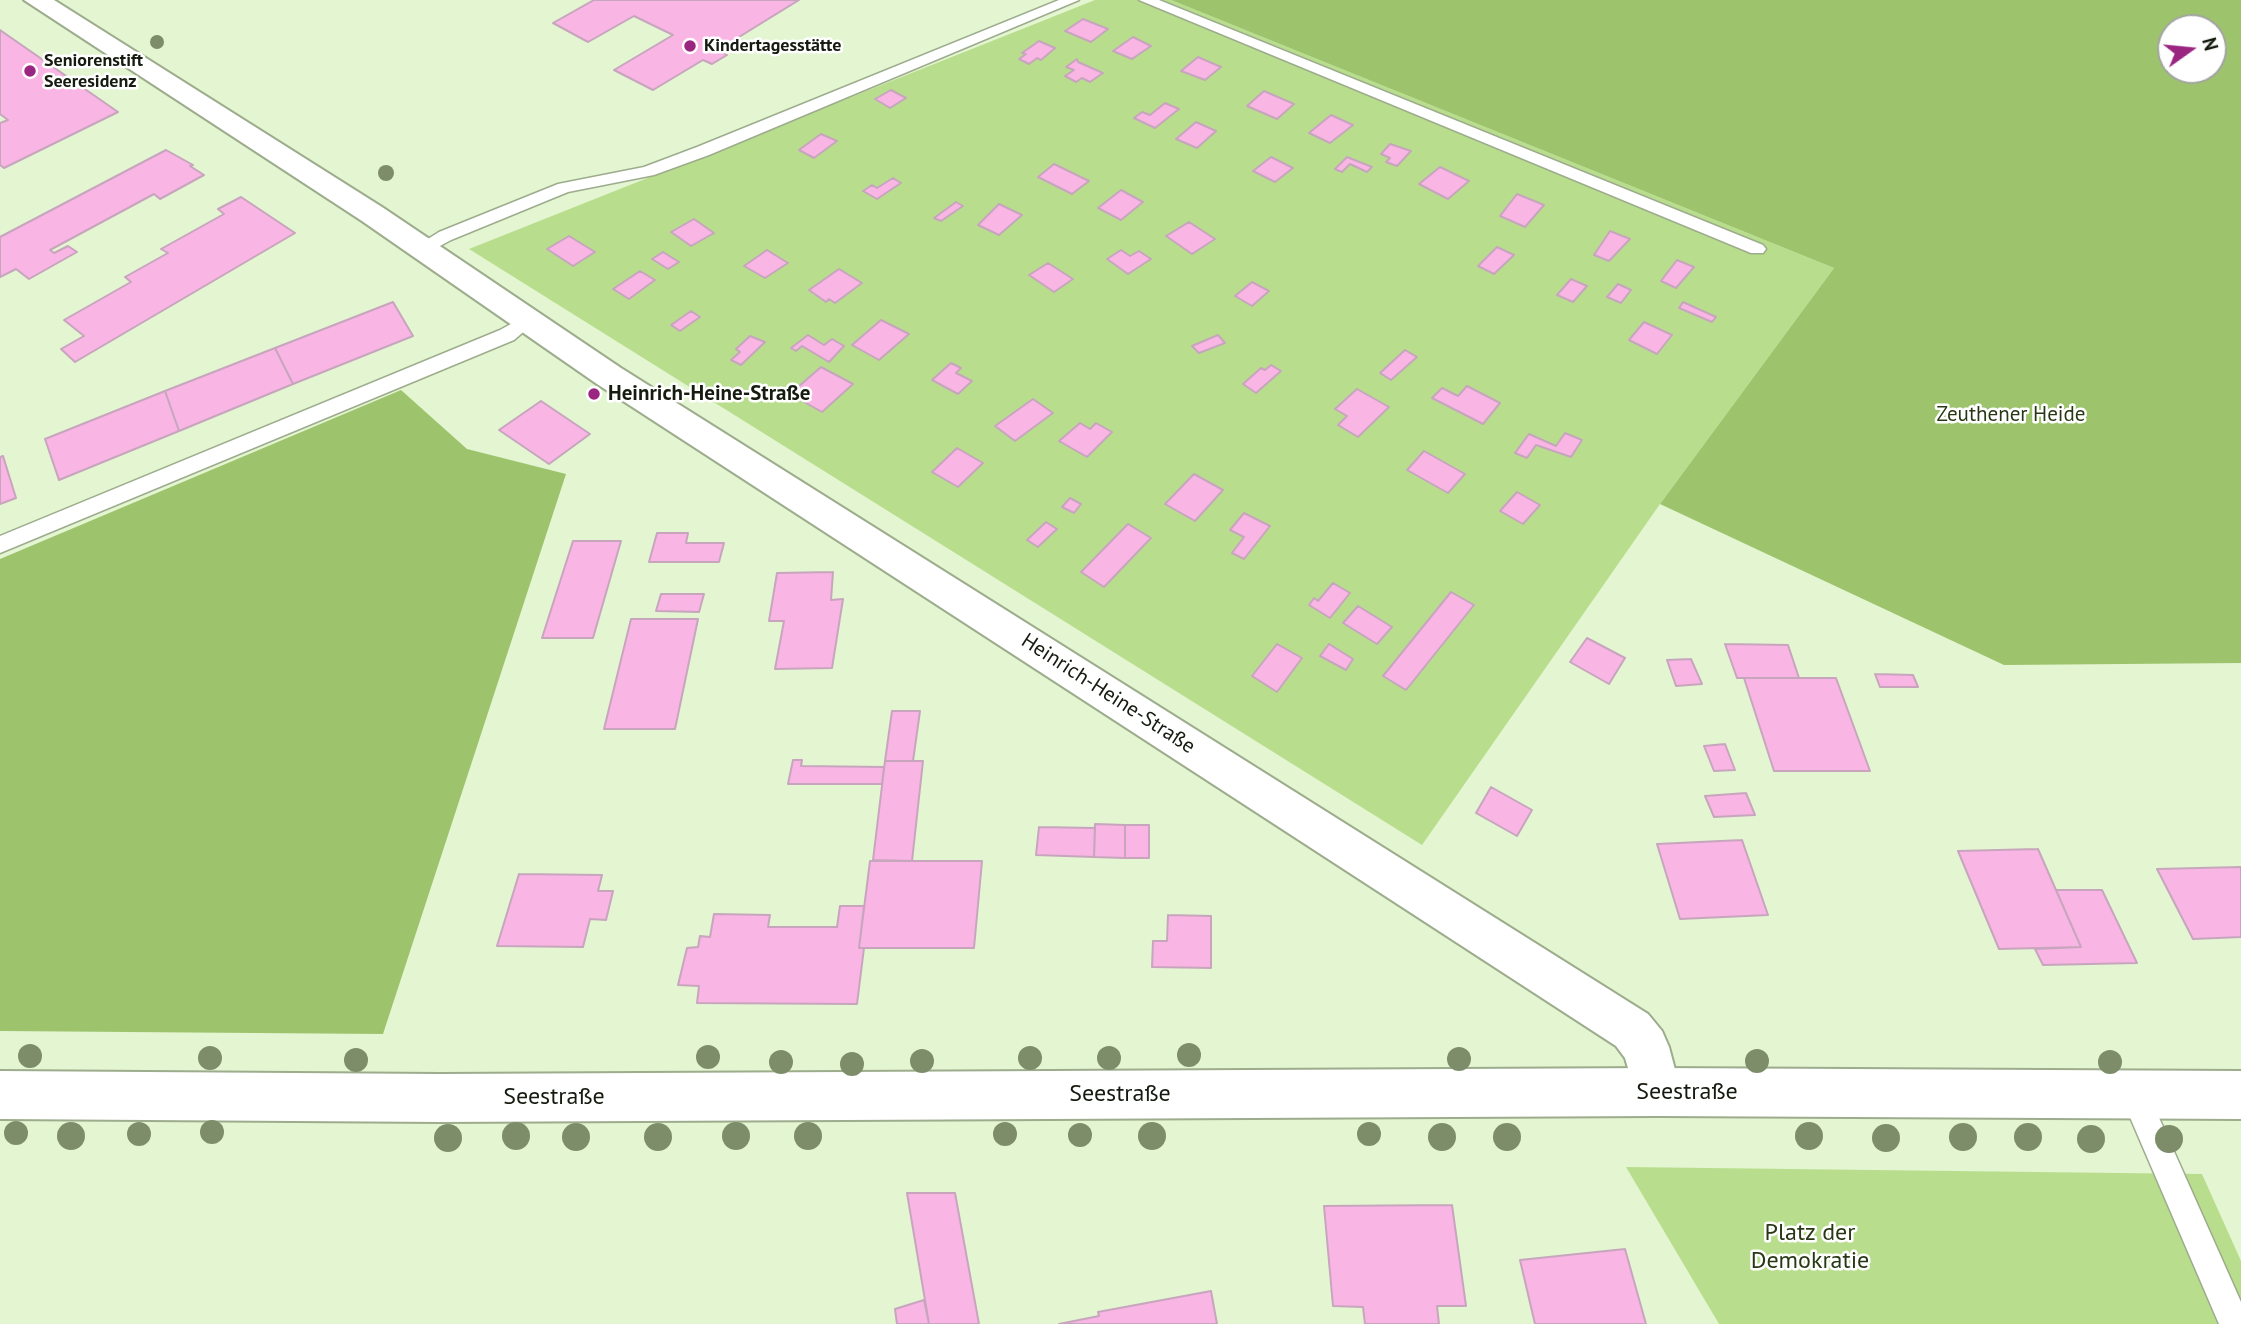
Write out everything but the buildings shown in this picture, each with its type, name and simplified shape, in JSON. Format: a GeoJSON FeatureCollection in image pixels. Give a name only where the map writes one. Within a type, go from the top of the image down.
{"type":"FeatureCollection","features":[{"type":"Feature","properties":{"kind":"street","name":"Heinrich-Heine-Straße"},"geometry":{"type":"LineString","coordinates":[[37,0],[332,188],[527,321],[1632,1030],[1646,1047],[1657,1092]]}},
{"type":"Feature","properties":{"kind":"street","name":"Seestraße"},"geometry":{"type":"LineString","coordinates":[[0,1095],[467,1098],[1657,1092],[2241,1095]]}},
{"type":"Feature","properties":{"kind":"lane"},"geometry":{"type":"LineString","coordinates":[[421,249],[445,236],[564,188],[659,167],[1072,0]]}},
{"type":"Feature","properties":{"kind":"lane"},"geometry":{"type":"LineString","coordinates":[[1146,0],[1757,249]]}},
{"type":"Feature","properties":{"kind":"lane"},"geometry":{"type":"LineString","coordinates":[[0,545],[507,335],[527,321]]}},
{"type":"Feature","properties":{"kind":"lane"},"geometry":{"type":"LineString","coordinates":[[2134,1094],[2235,1324]]}},
{"type":"Feature","properties":{"kind":"green space"},"geometry":{"type":"Polygon","coordinates":[[[1095,0],[1171,0],[1834,268],[1660,504],[1422,845],[469,249],[1095,0]]]}},
{"type":"Feature","properties":{"kind":"green space","name":"Zeuthener Heide"},"geometry":{"type":"Polygon","coordinates":[[[1171,0],[2241,0],[2241,663],[2004,665],[1660,504],[1834,268],[1171,0]]]}},
{"type":"Feature","properties":{"kind":"green space"},"geometry":{"type":"Polygon","coordinates":[[[401,390],[467,449],[566,474],[383,1034],[0,1031],[0,559],[401,390]]]}},
{"type":"Feature","properties":{"kind":"green space","name":"Platz der Demokratie"},"geometry":{"type":"Polygon","coordinates":[[[1626,1167],[2202,1174],[2241,1261],[2241,1324],[1719,1324],[1626,1167]]]}},
{"type":"Feature","properties":{"kind":"place","name":"Kindertagesstätte"},"geometry":{"type":"Point","coordinates":[690,46]}},
{"type":"Feature","properties":{"kind":"place","name":"Seniorenstift Seeresidenz"},"geometry":{"type":"Point","coordinates":[30,71]}},
{"type":"Feature","properties":{"kind":"place","name":"Heinrich-Heine-Straße"},"geometry":{"type":"Point","coordinates":[594,394]}}]}
